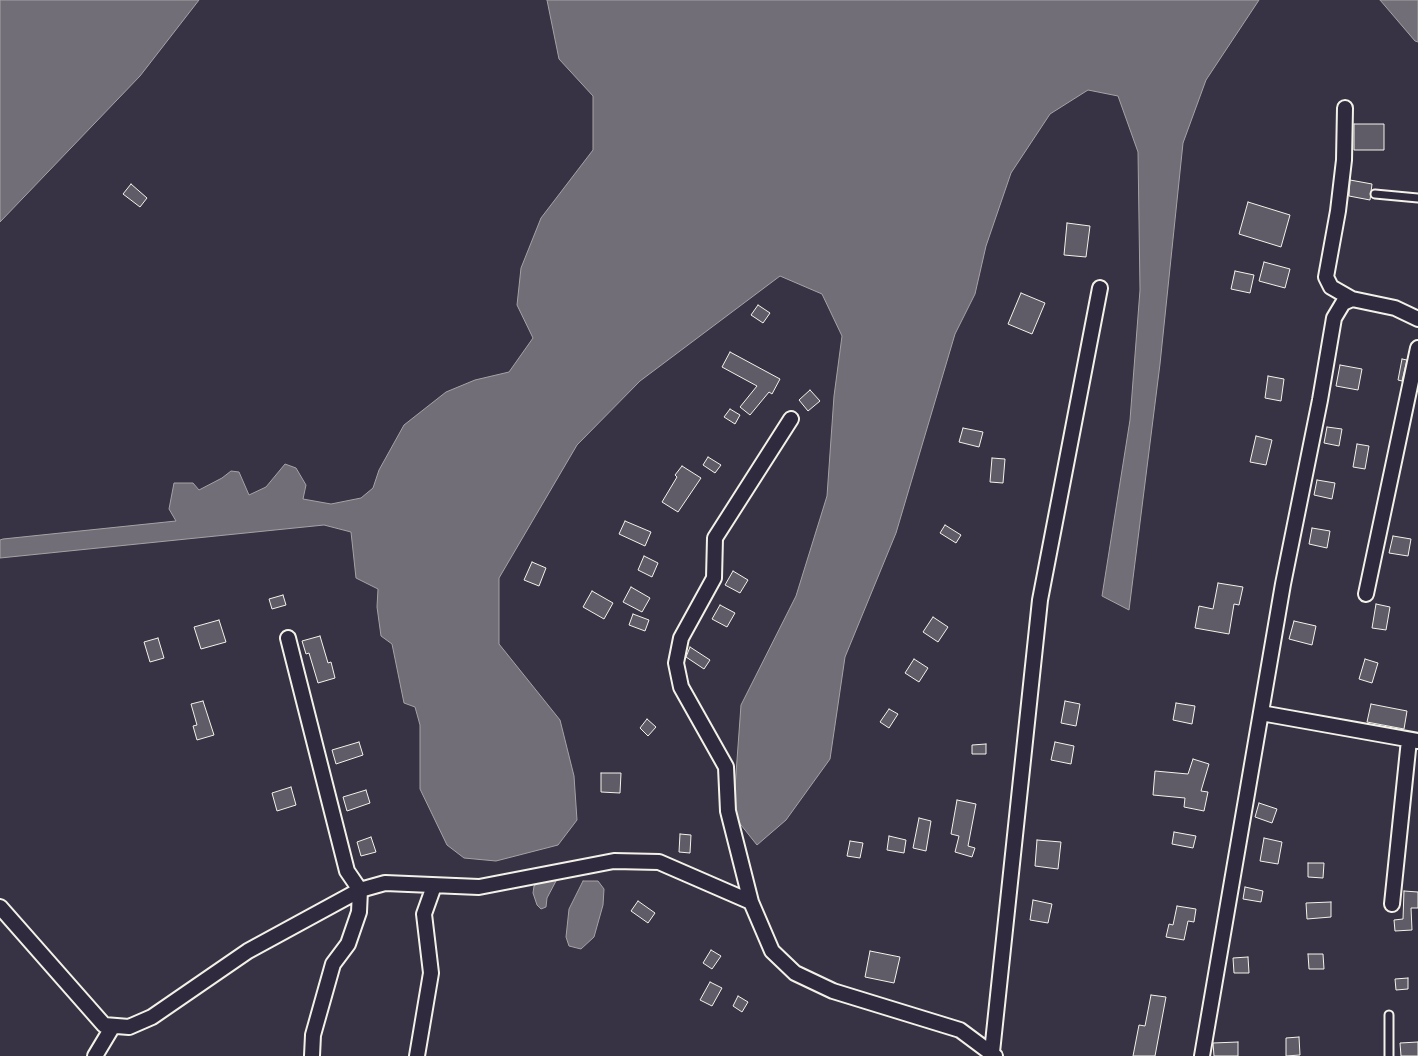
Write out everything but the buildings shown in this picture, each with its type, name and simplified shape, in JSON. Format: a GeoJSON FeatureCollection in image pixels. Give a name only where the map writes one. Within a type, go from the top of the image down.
{"type":"FeatureCollection","features":[{"type":"Feature","properties":{"kind":"street"},"geometry":{"type":"LineString","coordinates":[[1345,108],[1344,160],[1338,211],[1326,276],[1331,287],[1352,299],[1395,308],[1418,320]]}},
{"type":"Feature","properties":{"kind":"street"},"geometry":{"type":"LineString","coordinates":[[993,1054],[1040,600],[1100,288]]}},
{"type":"Feature","properties":{"kind":"street"},"geometry":{"type":"LineString","coordinates":[[1202,1056],[1261,713],[1334,318],[1343,303],[1352,299]]}},
{"type":"Feature","properties":{"kind":"street"},"geometry":{"type":"LineString","coordinates":[[1366,594],[1418,348]]}},
{"type":"Feature","properties":{"kind":"street"},"geometry":{"type":"LineString","coordinates":[[791,419],[715,538],[714,578],[681,638],[676,663],[681,687],[726,767],[728,811],[751,902],[772,951],[795,973],[833,992],[960,1030],[993,1054]]}},
{"type":"Feature","properties":{"kind":"street"},"geometry":{"type":"LineString","coordinates":[[288,638],[347,871],[360,890],[359,912],[348,944],[333,964],[313,1034],[312,1056]]}},
{"type":"Feature","properties":{"kind":"street"},"geometry":{"type":"LineString","coordinates":[[1261,713],[1413,741],[1392,904]]}},
{"type":"Feature","properties":{"kind":"street"},"geometry":{"type":"LineString","coordinates":[[0,907],[104,1025],[129,1027],[152,1017],[248,951],[360,890],[385,883],[480,887],[614,861],[659,862],[751,902]]}},
{"type":"Feature","properties":{"kind":"street"},"geometry":{"type":"LineString","coordinates":[[417,1056],[431,973],[424,914],[434,886]]}},
{"type":"Feature","properties":{"kind":"street"},"geometry":{"type":"LineString","coordinates":[[95,1056],[113,1026]]}},
{"type":"Feature","properties":{"kind":"lane"},"geometry":{"type":"LineString","coordinates":[[1375,194],[1418,198]]}},
{"type":"Feature","properties":{"kind":"lane"},"geometry":{"type":"LineString","coordinates":[[1389,1015],[1389,1056]]}},
{"type":"Feature","properties":{"kind":"shaded area"},"geometry":{"type":"Polygon","coordinates":[[[0,0],[199,0],[140,76],[0,222],[0,0]]]}},
{"type":"Feature","properties":{"kind":"shaded area"},"geometry":{"type":"Polygon","coordinates":[[[547,0],[1259,0],[1206,80],[1183,143],[1160,364],[1129,610],[1102,596],[1130,420],[1140,290],[1138,152],[1118,96],[1088,90],[1050,114],[1011,173],[986,246],[975,294],[955,334],[896,533],[845,657],[830,759],[786,820],[757,845],[733,815],[741,705],[796,596],[827,496],[834,396],[842,336],[822,294],[780,276],[640,381],[577,445],[499,578],[499,644],[560,720],[574,776],[577,820],[558,845],[496,861],[464,858],[447,845],[420,789],[420,725],[415,707],[404,703],[392,644],[381,636],[377,607],[378,589],[356,578],[351,532],[324,525],[0,558],[0,540],[3,539],[176,521],[169,509],[174,483],[193,483],[199,490],[231,471],[239,472],[249,495],[266,487],[285,464],[296,468],[306,485],[303,499],[331,504],[361,498],[373,488],[379,470],[404,425],[446,392],[475,380],[509,372],[533,338],[517,305],[521,268],[541,218],[593,150],[593,96],[559,59],[547,0]]]}},
{"type":"Feature","properties":{"kind":"shaded area"},"geometry":{"type":"Polygon","coordinates":[[[1380,0],[1418,0],[1418,42],[1415,41],[1380,0]]]}},
{"type":"Feature","properties":{"kind":"shaded area"},"geometry":{"type":"Polygon","coordinates":[[[556,881],[547,898],[546,907],[541,909],[537,905],[533,893],[534,886],[539,882],[556,881]]]}},
{"type":"Feature","properties":{"kind":"shaded area"},"geometry":{"type":"Polygon","coordinates":[[[583,881],[598,881],[604,889],[603,905],[594,937],[581,949],[569,946],[566,937],[569,909],[583,881]]]}}]}
